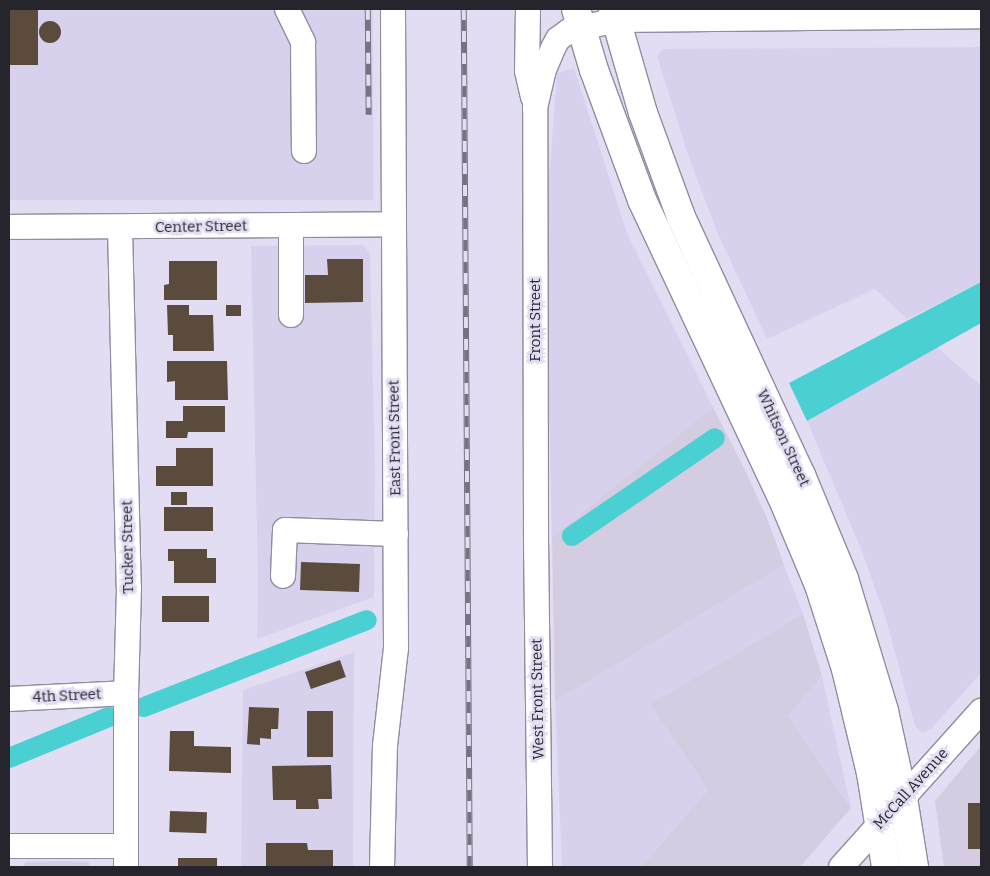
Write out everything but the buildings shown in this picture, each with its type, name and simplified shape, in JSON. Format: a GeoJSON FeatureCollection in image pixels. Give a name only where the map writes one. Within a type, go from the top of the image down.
{"type":"FeatureCollection","features":[{"type":"Feature","properties":{"kind":"main road","name":"Whitson Street"},"geometry":{"type":"LineString","coordinates":[[614,14],[643,113],[681,218],[802,475],[844,579],[872,666],[903,798],[914,867]]}},
{"type":"Feature","properties":{"kind":"main road","name":"Whitson Street"},"geometry":{"type":"LineString","coordinates":[[578,18],[607,108],[642,200],[782,497],[819,585],[846,670],[871,773],[886,867]]}},
{"type":"Feature","properties":{"kind":"street"},"geometry":{"type":"LineString","coordinates":[[287,9],[303,42],[304,151]]}},
{"type":"Feature","properties":{"kind":"street","name":"East Front Street"},"geometry":{"type":"LineString","coordinates":[[382,867],[385,746],[396,648],[393,9]]}},
{"type":"Feature","properties":{"kind":"street","name":"Front Street"},"geometry":{"type":"LineString","coordinates":[[528,9],[527,71],[535,108],[536,531]]}},
{"type":"Feature","properties":{"kind":"street","name":"Front Street"},"geometry":{"type":"LineString","coordinates":[[535,108],[543,72],[553,48],[578,18],[614,14],[981,16]]}},
{"type":"Feature","properties":{"kind":"street","name":"Center Street"},"geometry":{"type":"LineString","coordinates":[[9,227],[120,228],[393,224]]}},
{"type":"Feature","properties":{"kind":"street"},"geometry":{"type":"LineString","coordinates":[[291,226],[291,315]]}},
{"type":"Feature","properties":{"kind":"street","name":"Tucker Street"},"geometry":{"type":"LineString","coordinates":[[120,228],[129,588],[126,693],[126,857]]}},
{"type":"Feature","properties":{"kind":"street"},"geometry":{"type":"LineString","coordinates":[[284,576],[285,530],[396,534]]}},
{"type":"Feature","properties":{"kind":"street","name":"West Front Street"},"geometry":{"type":"LineString","coordinates":[[536,531],[540,867]]}},
{"type":"Feature","properties":{"kind":"street","name":"4th Street"},"geometry":{"type":"LineString","coordinates":[[9,699],[126,693]]}},
{"type":"Feature","properties":{"kind":"street","name":"McCall Avenue"},"geometry":{"type":"LineString","coordinates":[[841,867],[981,711]]}},
{"type":"Feature","properties":{"kind":"street"},"geometry":{"type":"LineString","coordinates":[[9,846],[126,857]]}},
{"type":"Feature","properties":{"kind":"shaded area"},"geometry":{"type":"Polygon","coordinates":[[[9,9],[373,9],[373,200],[9,200],[9,9]]]}},
{"type":"Feature","properties":{"kind":"shaded area"},"geometry":{"type":"Polygon","coordinates":[[[981,47],[981,282],[907,319],[875,289],[767,339],[717,232],[688,155],[657,56],[663,49],[981,47]]]}},
{"type":"Feature","properties":{"kind":"shaded area"},"geometry":{"type":"Polygon","coordinates":[[[574,68],[627,233],[713,407],[552,537],[545,235],[557,73],[574,68]]]}},
{"type":"Feature","properties":{"kind":"shaded area"},"geometry":{"type":"Polygon","coordinates":[[[362,245],[366,247],[370,255],[375,469],[374,597],[257,639],[258,587],[251,246],[362,245]]]}},
{"type":"Feature","properties":{"kind":"shaded area"},"geometry":{"type":"Polygon","coordinates":[[[981,282],[981,323],[807,421],[789,383],[981,282]]]}},
{"type":"Feature","properties":{"kind":"shaded area"},"geometry":{"type":"Polygon","coordinates":[[[937,347],[981,386],[981,673],[931,729],[922,733],[915,726],[885,616],[861,549],[807,421],[937,347]]]}},
{"type":"Feature","properties":{"kind":"shaded area"},"geometry":{"type":"Polygon","coordinates":[[[713,407],[767,518],[784,565],[555,701],[552,537],[713,407]]]}},
{"type":"Feature","properties":{"kind":"shaded area"},"geometry":{"type":"Polygon","coordinates":[[[784,565],[803,614],[650,704],[708,790],[641,867],[562,867],[555,701],[784,565]]]}},
{"type":"Feature","properties":{"kind":"shaded area"},"geometry":{"type":"Polygon","coordinates":[[[803,614],[822,676],[788,716],[851,808],[800,867],[641,867],[708,790],[650,704],[803,614]]]}},
{"type":"Feature","properties":{"kind":"shaded area"},"geometry":{"type":"Polygon","coordinates":[[[355,652],[353,867],[241,867],[243,690],[355,652]]]}},
{"type":"Feature","properties":{"kind":"shaded area"},"geometry":{"type":"Polygon","coordinates":[[[822,676],[851,808],[788,716],[822,676]]]}},
{"type":"Feature","properties":{"kind":"shaded area"},"geometry":{"type":"Polygon","coordinates":[[[981,746],[981,867],[944,867],[935,801],[981,746]]]}},
{"type":"Feature","properties":{"kind":"shaded area"},"geometry":{"type":"Polygon","coordinates":[[[25,862],[89,862],[89,867],[24,867],[25,862]]]}},
{"type":"Feature","properties":{"kind":"waterway"},"geometry":{"type":"LineString","coordinates":[[572,536],[715,438]]}},
{"type":"Feature","properties":{"kind":"waterway"},"geometry":{"type":"LineString","coordinates":[[144,707],[367,620]]}},
{"type":"Feature","properties":{"kind":"waterway"},"geometry":{"type":"LineString","coordinates":[[9,758],[109,717]]}},
{"type":"Feature","properties":{"kind":"railway"},"geometry":{"type":"LineString","coordinates":[[368,9],[369,115]]}},
{"type":"Feature","properties":{"kind":"railway"},"geometry":{"type":"LineString","coordinates":[[464,9],[470,867]]}}]}
